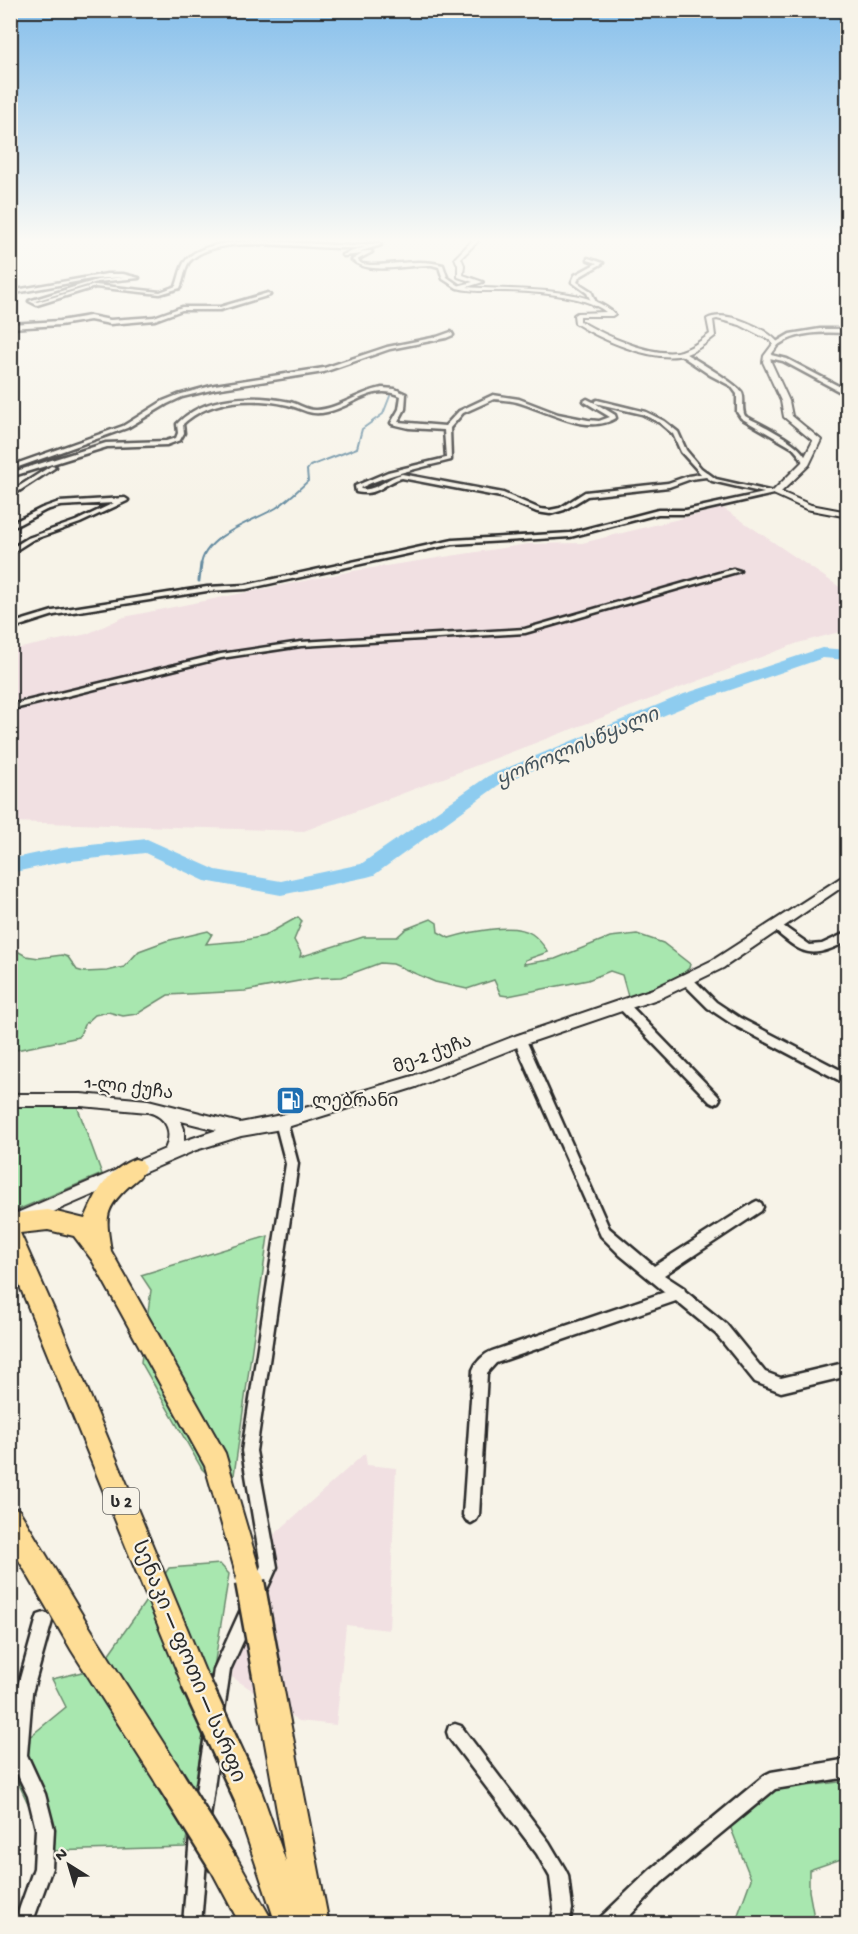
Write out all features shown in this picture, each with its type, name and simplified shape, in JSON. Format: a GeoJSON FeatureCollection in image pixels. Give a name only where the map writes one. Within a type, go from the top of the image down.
{"type":"FeatureCollection","features":[{"type":"Feature","properties":{"kind":"highway"},"geometry":{"type":"LineString","coordinates":[[100,1253],[95,1220],[108,1192],[135,1168]]}},
{"type":"Feature","properties":{"kind":"highway"},"geometry":{"type":"LineString","coordinates":[[10,1224],[48,1220],[81,1228],[100,1253],[216,1462],[250,1582],[313,1923]]}},
{"type":"Feature","properties":{"kind":"highway","name":"სენაკი — ფოთი — სარფი"},"geometry":{"type":"LineString","coordinates":[[10,1236],[48,1322],[195,1681],[248,1796],[292,1923]]}},
{"type":"Feature","properties":{"kind":"highway"},"geometry":{"type":"LineString","coordinates":[[10,1519],[82,1641],[258,1923]]}},
{"type":"Feature","properties":{"kind":"street"},"geometry":{"type":"LineString","coordinates":[[596,330],[630,345],[668,354],[681,353],[713,335],[712,330]]}},
{"type":"Feature","properties":{"kind":"street"},"geometry":{"type":"LineString","coordinates":[[754,330],[776,344]]}},
{"type":"Feature","properties":{"kind":"street"},"geometry":{"type":"LineString","coordinates":[[10,627],[53,614],[207,590],[246,587],[453,542],[570,536],[652,513],[686,512],[775,494],[806,463],[817,440],[788,417],[780,390],[768,369],[767,356],[781,339],[812,331],[848,331]]}},
{"type":"Feature","properties":{"kind":"street"},"geometry":{"type":"LineString","coordinates":[[10,468],[125,427],[142,419],[154,408],[180,396],[208,388],[328,369],[398,345],[436,341],[451,334]]}},
{"type":"Feature","properties":{"kind":"street"},"geometry":{"type":"LineString","coordinates":[[681,353],[733,385],[740,394],[740,412],[743,417],[795,447],[802,454],[806,463]]}},
{"type":"Feature","properties":{"kind":"street"},"geometry":{"type":"LineString","coordinates":[[767,356],[785,360],[848,394]]}},
{"type":"Feature","properties":{"kind":"street"},"geometry":{"type":"LineString","coordinates":[[10,475],[106,445],[167,442],[178,439],[181,433],[180,424],[185,417],[223,401],[240,399],[293,404],[308,412],[320,412],[369,391],[388,389],[404,395],[402,409],[394,423],[447,428]]}},
{"type":"Feature","properties":{"kind":"street"},"geometry":{"type":"LineString","coordinates":[[706,475],[690,477],[669,485],[585,494],[562,509],[550,512],[539,511],[503,495],[402,476],[393,478],[376,491],[358,491],[357,487],[370,480],[413,466],[449,459],[447,428],[460,412],[493,397],[517,400],[556,416],[588,422],[600,423],[612,418],[613,416],[587,401],[644,413],[662,422],[676,433],[683,450],[706,475],[721,482],[775,494],[809,507],[848,515]]}},
{"type":"Feature","properties":{"kind":"street"},"geometry":{"type":"LineString","coordinates":[[10,495],[62,460]]}},
{"type":"Feature","properties":{"kind":"street"},"geometry":{"type":"LineString","coordinates":[[10,527],[44,509],[59,504],[124,500],[78,522],[30,539],[10,552]]}},
{"type":"Feature","properties":{"kind":"street"},"geometry":{"type":"LineString","coordinates":[[10,708],[220,656],[290,646],[525,632],[736,571]]}},
{"type":"Feature","properties":{"kind":"street","name":"მე-2 ქუჩა"},"geometry":{"type":"LineString","coordinates":[[10,1224],[171,1153],[241,1129],[281,1122],[416,1081],[520,1040],[658,993],[718,964],[848,877]]}},
{"type":"Feature","properties":{"kind":"street"},"geometry":{"type":"LineString","coordinates":[[776,925],[802,948],[821,950],[848,936]]}},
{"type":"Feature","properties":{"kind":"street"},"geometry":{"type":"LineString","coordinates":[[686,979],[712,1005],[736,1021],[848,1080]]}},
{"type":"Feature","properties":{"kind":"street"},"geometry":{"type":"LineString","coordinates":[[623,1005],[714,1099]]}},
{"type":"Feature","properties":{"kind":"street"},"geometry":{"type":"LineString","coordinates":[[520,1040],[605,1232],[721,1329],[760,1377],[781,1385],[848,1369]]}},
{"type":"Feature","properties":{"kind":"street","name":"1-ლი ქუჩა"},"geometry":{"type":"LineString","coordinates":[[10,1100],[81,1100],[161,1109],[241,1129]]}},
{"type":"Feature","properties":{"kind":"street"},"geometry":{"type":"LineString","coordinates":[[161,1109],[178,1131],[179,1139],[171,1153]]}},
{"type":"Feature","properties":{"kind":"street"},"geometry":{"type":"LineString","coordinates":[[192,1923],[198,1845],[222,1669],[269,1567],[249,1451],[292,1164],[281,1122]]}},
{"type":"Feature","properties":{"kind":"street"},"geometry":{"type":"LineString","coordinates":[[655,1273],[757,1208]]}},
{"type":"Feature","properties":{"kind":"street"},"geometry":{"type":"LineString","coordinates":[[471,1515],[480,1370],[492,1359],[679,1293]]}},
{"type":"Feature","properties":{"kind":"street"},"geometry":{"type":"LineString","coordinates":[[22,1923],[43,1868],[45,1829],[36,1794],[18,1756],[24,1693],[44,1621]]}},
{"type":"Feature","properties":{"kind":"street"},"geometry":{"type":"LineString","coordinates":[[455,1732],[543,1848],[560,1875],[563,1909],[560,1923]]}},
{"type":"Feature","properties":{"kind":"street"},"geometry":{"type":"LineString","coordinates":[[608,1923],[656,1876],[771,1781],[848,1768]]}},
{"type":"Feature","properties":{"kind":"shaded area"},"geometry":{"type":"Polygon","coordinates":[[[723,508],[847,592],[847,630],[798,643],[304,831],[11,822],[11,650],[87,634],[124,617],[353,571],[528,544],[582,543],[723,508]]]}},
{"type":"Feature","properties":{"kind":"shaded area"},"geometry":{"type":"Polygon","coordinates":[[[365,1453],[367,1465],[396,1468],[389,1630],[346,1625],[336,1725],[299,1721],[232,1677],[246,1560],[365,1453]]]}},
{"type":"Feature","properties":{"kind":"green space"},"geometry":{"type":"Polygon","coordinates":[[[298,917],[302,921],[294,940],[301,953],[300,957],[363,937],[397,937],[406,929],[431,919],[437,923],[438,932],[449,938],[503,928],[524,930],[539,940],[548,952],[525,960],[524,964],[555,959],[610,937],[637,934],[663,943],[690,964],[681,975],[629,1000],[622,975],[610,971],[588,980],[508,996],[501,995],[494,980],[467,989],[435,982],[393,964],[380,963],[342,977],[315,978],[245,991],[168,995],[137,1014],[123,1016],[108,1012],[95,1015],[84,1025],[79,1037],[11,1051],[10,947],[26,956],[39,958],[62,955],[68,957],[77,970],[84,972],[107,971],[124,967],[139,951],[166,941],[208,931],[212,934],[206,944],[241,941],[264,936],[298,917]]]}},
{"type":"Feature","properties":{"kind":"green space"},"geometry":{"type":"Polygon","coordinates":[[[11,1106],[77,1106],[102,1174],[15,1211],[10,1199],[11,1106]]]}},
{"type":"Feature","properties":{"kind":"green space"},"geometry":{"type":"Polygon","coordinates":[[[268,1236],[231,1496],[202,1469],[141,1362],[151,1290],[141,1275],[268,1236]]]}},
{"type":"Feature","properties":{"kind":"green space"},"geometry":{"type":"Polygon","coordinates":[[[220,1564],[229,1574],[185,1847],[51,1851],[11,1768],[11,1752],[66,1707],[52,1679],[99,1668],[169,1568],[220,1564]]]}},
{"type":"Feature","properties":{"kind":"green space"},"geometry":{"type":"Polygon","coordinates":[[[847,1781],[847,1859],[809,1870],[809,1891],[815,1923],[735,1923],[751,1879],[730,1826],[774,1790],[847,1781]]]}},
{"type":"Feature","properties":{"kind":"waterway"},"geometry":{"type":"LineString","coordinates":[[201,566],[210,546],[220,538],[276,508],[308,481],[307,470],[310,466],[357,448],[362,429],[383,414],[390,396]]}},
{"type":"Feature","properties":{"kind":"waterway"},"geometry":{"type":"LineString","coordinates":[[199,581],[201,564]]}},
{"type":"Feature","properties":{"kind":"waterway","name":"ყოროლისწყალი"},"geometry":{"type":"LineString","coordinates":[[10,866],[62,855],[147,846],[212,876],[281,888],[367,870],[494,780],[690,698],[822,653],[848,655]]}},
{"type":"Feature","properties":{"kind":"place","name":"ლებრანი"},"geometry":{"type":"Point","coordinates":[291,1100]}}]}
